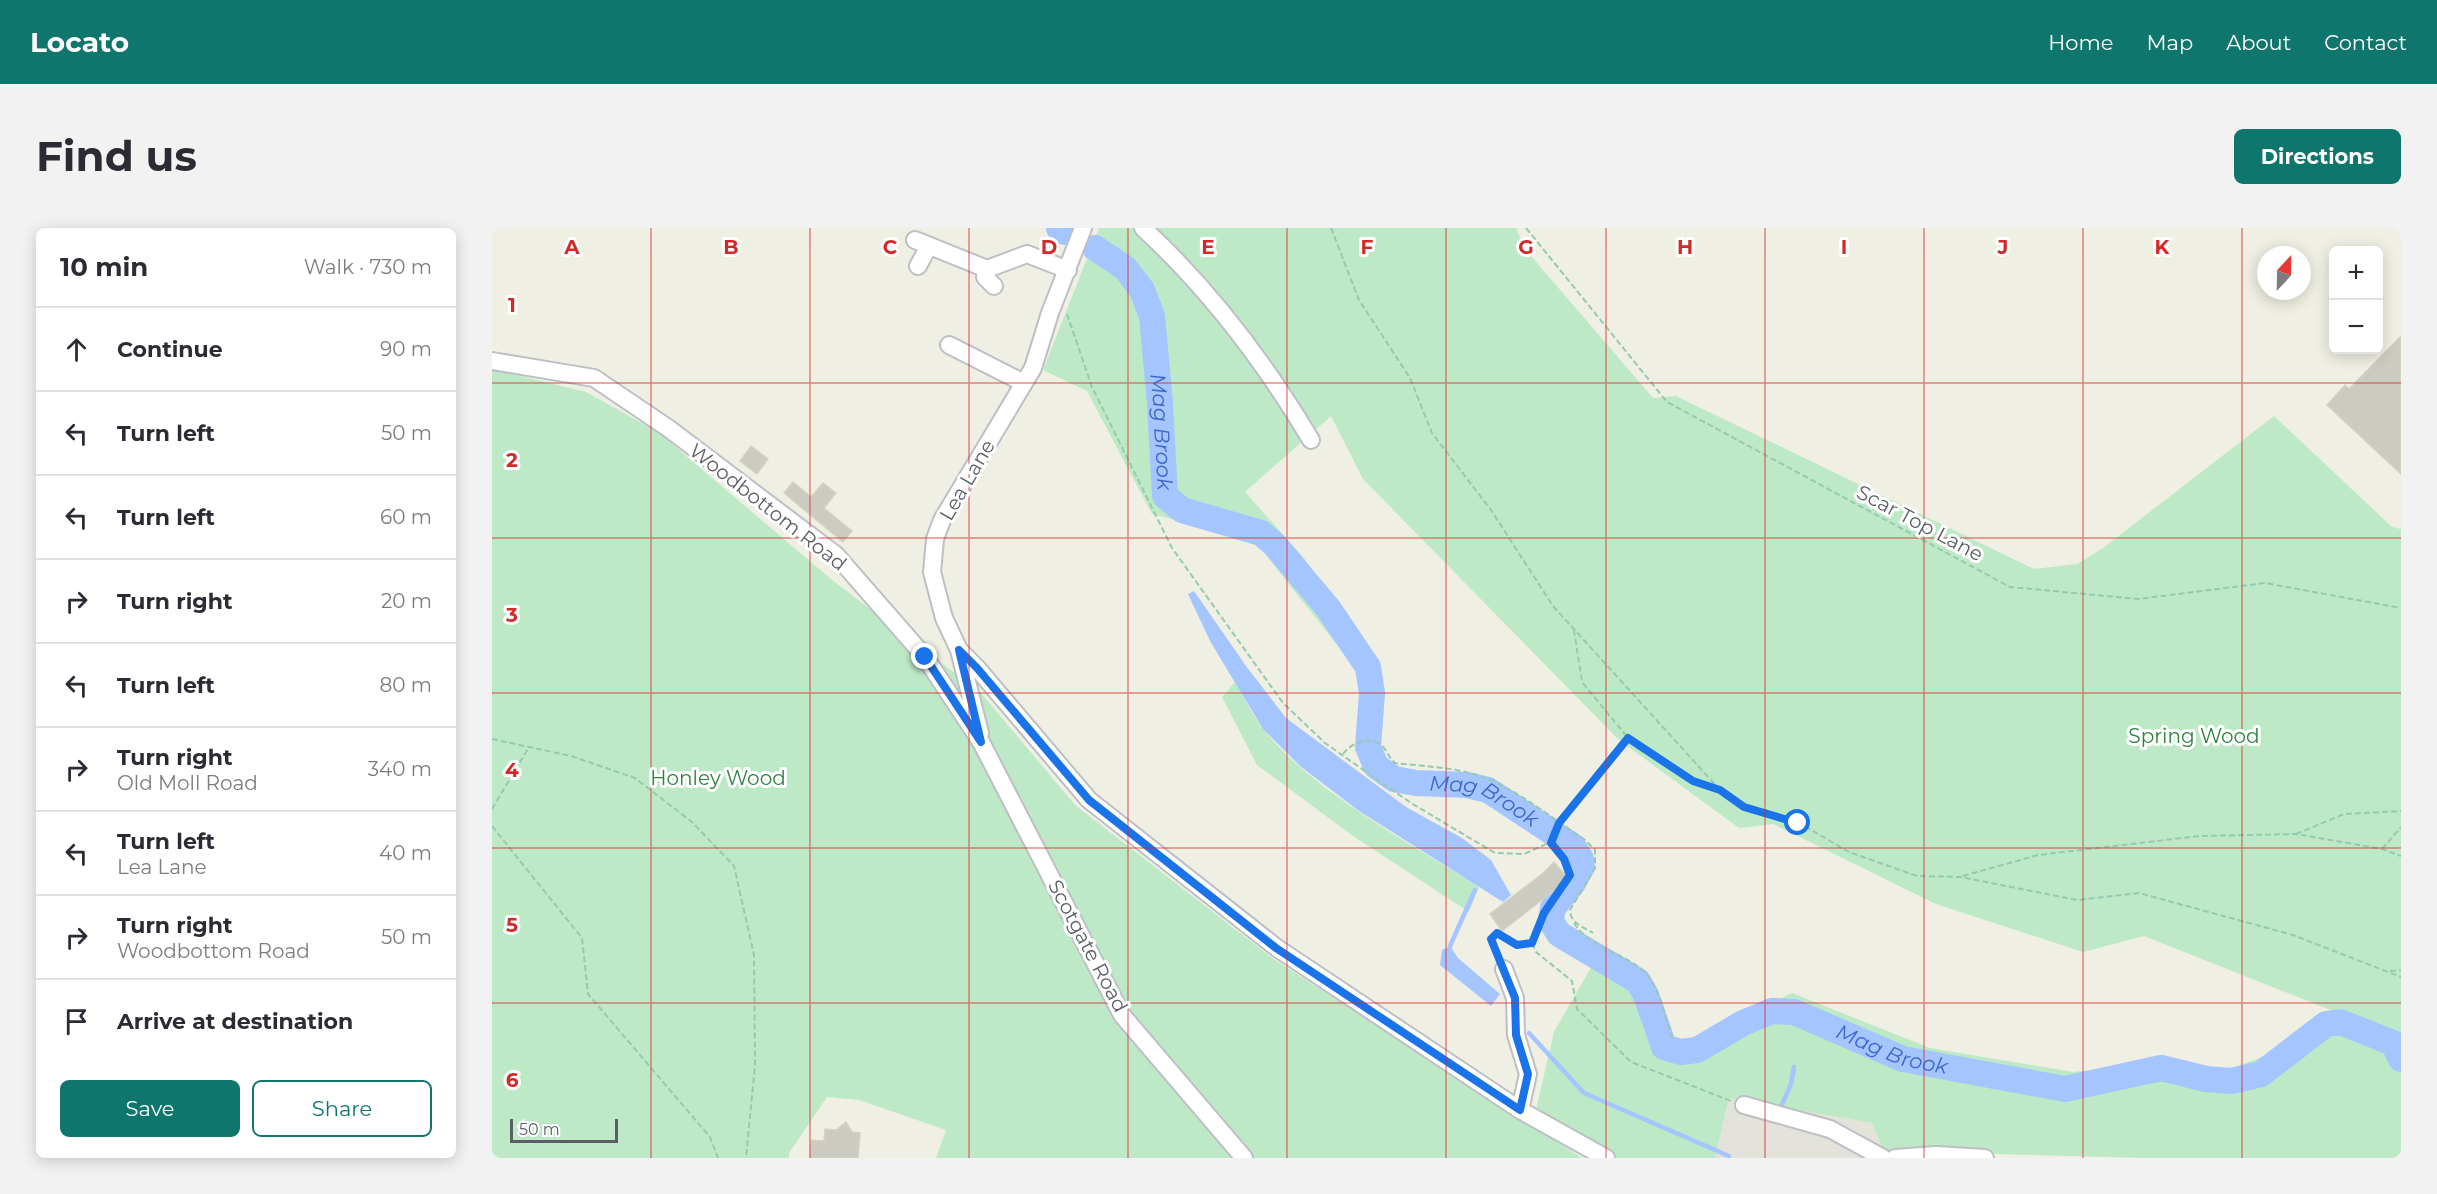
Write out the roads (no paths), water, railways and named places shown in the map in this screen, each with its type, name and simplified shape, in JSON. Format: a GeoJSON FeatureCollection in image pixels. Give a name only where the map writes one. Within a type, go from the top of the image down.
{"type":"FeatureCollection","features":[{"type":"Feature","properties":{"kind":"street","name":"Lea Lane"},"geometry":{"type":"LineString","coordinates":[[981,742],[959,650],[944,618],[932,572],[934,539],[942,520],[1033,368],[1055,301],[1083,228]]}},
{"type":"Feature","properties":{"kind":"street"},"geometry":{"type":"LineString","coordinates":[[1143,228],[1175,258],[1239,334],[1287,400],[1311,440]]}},
{"type":"Feature","properties":{"kind":"street"},"geometry":{"type":"LineString","coordinates":[[918,266],[922,243],[987,269],[1027,254],[1068,270]]}},
{"type":"Feature","properties":{"kind":"street"},"geometry":{"type":"LineString","coordinates":[[987,269],[985,277],[994,286]]}},
{"type":"Feature","properties":{"kind":"street"},"geometry":{"type":"LineString","coordinates":[[949,345],[1024,383]]}},
{"type":"Feature","properties":{"kind":"street","name":"Woodbottom Road"},"geometry":{"type":"LineString","coordinates":[[492,361],[594,378],[668,428],[836,555],[925,657],[981,742]]}},
{"type":"Feature","properties":{"kind":"street"},"geometry":{"type":"LineString","coordinates":[[959,650],[977,668],[1089,800],[1276,948],[1520,1110],[1606,1158]]}},
{"type":"Feature","properties":{"kind":"street","name":"Scotgate Road"},"geometry":{"type":"LineString","coordinates":[[981,742],[1122,1015],[1244,1158]]}},
{"type":"Feature","properties":{"kind":"street"},"geometry":{"type":"LineString","coordinates":[[1504,969],[1515,998],[1516,1035],[1528,1074],[1520,1110]]}},
{"type":"Feature","properties":{"kind":"street"},"geometry":{"type":"LineString","coordinates":[[1744,1105],[1830,1129],[1883,1158]]}},
{"type":"Feature","properties":{"kind":"street"},"geometry":{"type":"LineString","coordinates":[[1895,1158],[1935,1155],[1984,1158]]}},
{"type":"Feature","properties":{"kind":"water"},"geometry":{"type":"Polygon","coordinates":[[[1194,591],[1246,666],[1286,718],[1406,807],[1462,838],[1491,860],[1511,895],[1503,902],[1359,811],[1300,766],[1263,729],[1210,641],[1188,594],[1194,591]]]}},
{"type":"Feature","properties":{"kind":"water"},"geometry":{"type":"Polygon","coordinates":[[[1450,946],[1458,958],[1500,994],[1491,1006],[1440,965],[1442,950],[1450,946]]]}},
{"type":"Feature","properties":{"kind":"waterway"},"geometry":{"type":"LineString","coordinates":[[1059,228],[1064,232]]}},
{"type":"Feature","properties":{"kind":"waterway","name":"Mag Brook"},"geometry":{"type":"LineString","coordinates":[[1095,248],[1125,268],[1142,290],[1152,316],[1165,496],[1182,510],[1261,533],[1275,545],[1328,608],[1368,667],[1372,693],[1368,747],[1376,766],[1394,779],[1416,783],[1467,785],[1488,790],[1573,846],[1581,859],[1582,867],[1573,883],[1553,908],[1551,921],[1559,934],[1638,981],[1646,995],[1664,1047],[1681,1052],[1697,1050],[1743,1023],[1772,1011],[1794,1012],[1903,1059],[2065,1089],[2161,1068],[2206,1079],[2232,1081],[2261,1074],[2326,1024],[2340,1022],[2393,1043],[2401,1059]]}},
{"type":"Feature","properties":{"kind":"waterway"},"geometry":{"type":"LineString","coordinates":[[1450,946],[1475,890]]}},
{"type":"Feature","properties":{"kind":"waterway"},"geometry":{"type":"LineString","coordinates":[[1529,1033],[1584,1093],[1729,1156]]}},
{"type":"Feature","properties":{"kind":"waterway"},"geometry":{"type":"LineString","coordinates":[[1780,1109],[1791,1084],[1794,1067]]}},
{"type":"Feature","properties":{"kind":"park label","name":"Spring Wood"},"geometry":{"type":"Point","coordinates":[2194,736]}},
{"type":"Feature","properties":{"kind":"park label","name":"Honley Wood"},"geometry":{"type":"Point","coordinates":[718,778]}}]}
